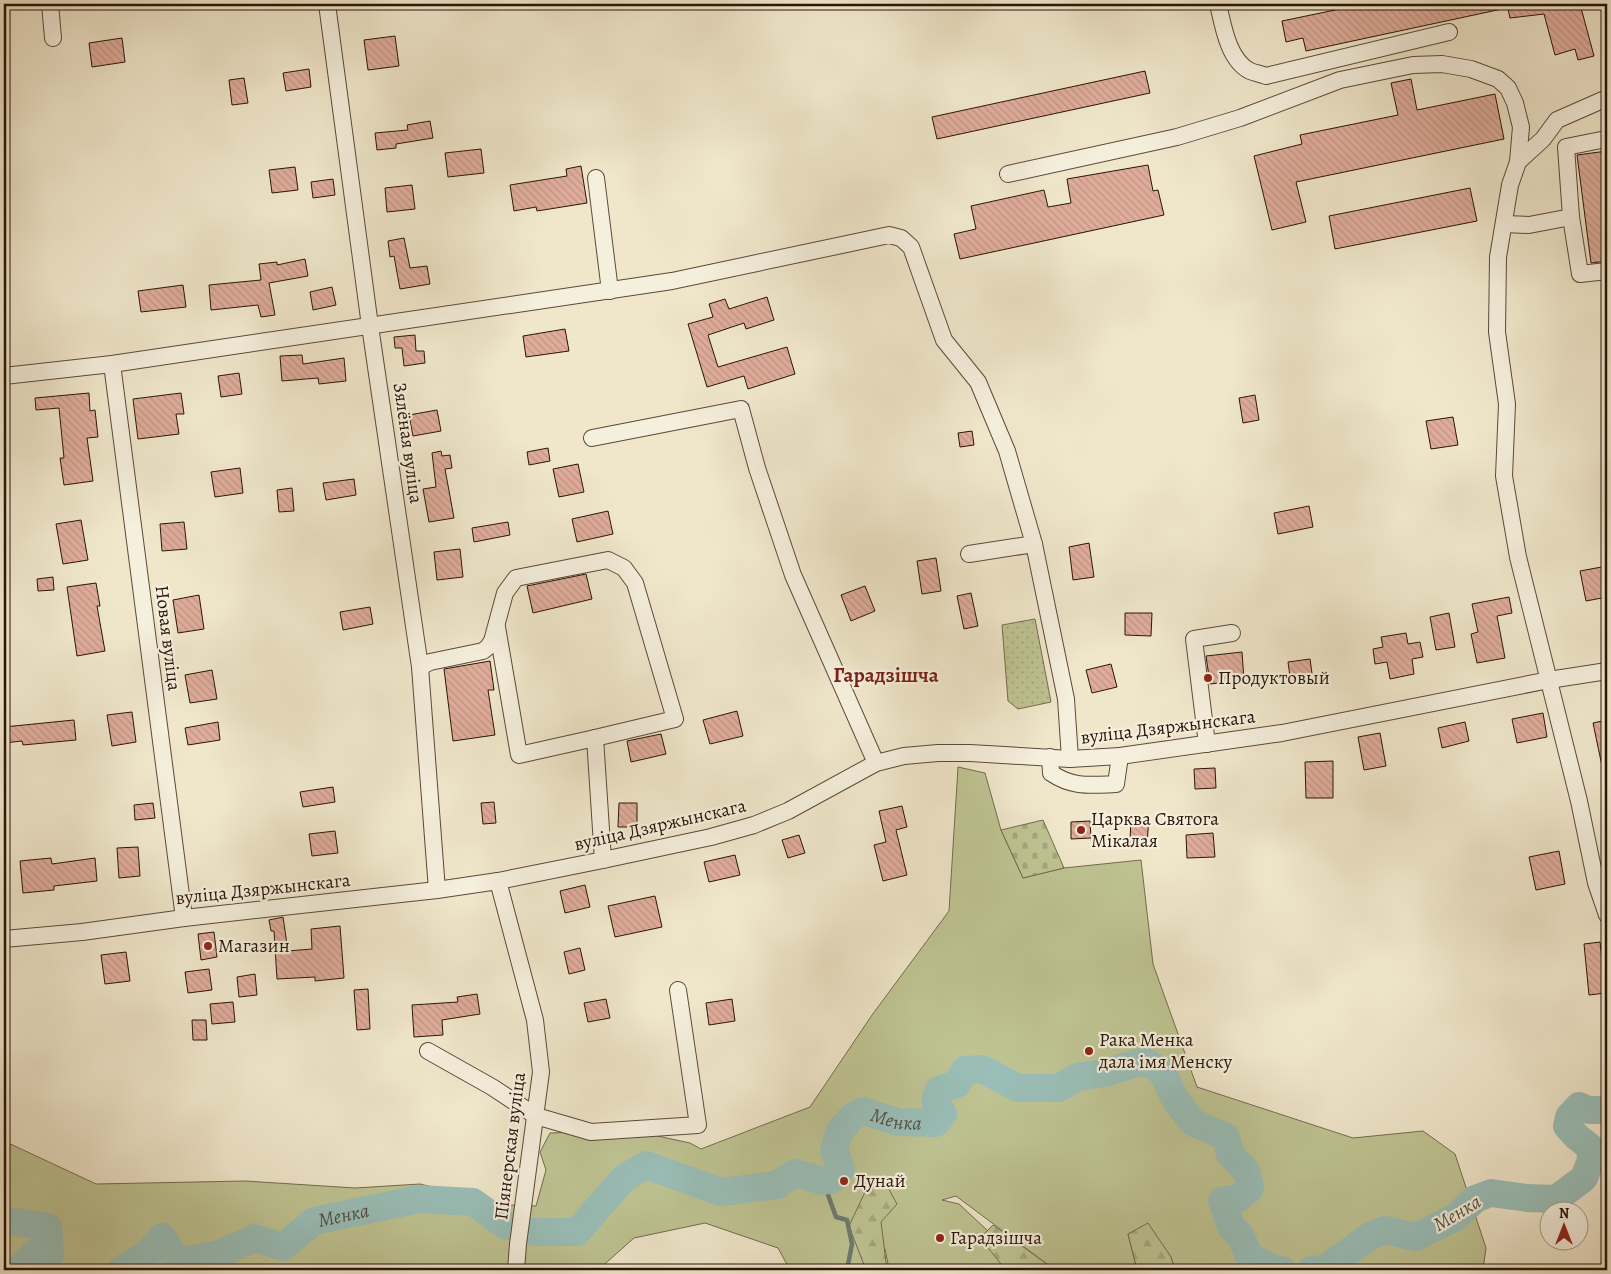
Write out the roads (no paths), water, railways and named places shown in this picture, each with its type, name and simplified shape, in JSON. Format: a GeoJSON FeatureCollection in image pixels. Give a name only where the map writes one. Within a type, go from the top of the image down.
{"type":"FeatureCollection","features":[{"type":"Feature","properties":{"kind":"street"},"geometry":{"type":"LineString","coordinates":[[50,4],[54,38]]}},
{"type":"Feature","properties":{"kind":"street","name":"Зялёная вуліца"},"geometry":{"type":"LineString","coordinates":[[327,4],[370,326],[420,667],[437,890]]}},
{"type":"Feature","properties":{"kind":"street"},"geometry":{"type":"LineString","coordinates":[[1218,4],[1226,38],[1239,62],[1250,71],[1266,76],[1449,32]]}},
{"type":"Feature","properties":{"kind":"street"},"geometry":{"type":"LineString","coordinates":[[1008,174],[1177,137],[1227,122],[1340,80],[1413,65],[1442,64],[1471,69],[1498,79],[1508,88],[1515,103],[1521,127],[1518,162],[1510,184],[1498,257],[1497,332],[1507,404],[1504,476],[1518,557],[1579,801],[1596,883],[1607,915]]}},
{"type":"Feature","properties":{"kind":"street"},"geometry":{"type":"LineString","coordinates":[[1518,162],[1543,139],[1557,120],[1607,98]]}},
{"type":"Feature","properties":{"kind":"street"},"geometry":{"type":"LineString","coordinates":[[1606,139],[1566,147],[1571,217],[1580,274],[1607,271]]}},
{"type":"Feature","properties":{"kind":"street"},"geometry":{"type":"LineString","coordinates":[[596,178],[610,290]]}},
{"type":"Feature","properties":{"kind":"street"},"geometry":{"type":"LineString","coordinates":[[1504,224],[1529,225],[1571,217]]}},
{"type":"Feature","properties":{"kind":"street"},"geometry":{"type":"LineString","coordinates":[[4,376],[112,364],[672,281],[889,235],[901,238],[910,248],[944,340],[978,382],[1006,451],[1034,544],[1066,699],[1070,758]]}},
{"type":"Feature","properties":{"kind":"street","name":"Новая вуліца"},"geometry":{"type":"LineString","coordinates":[[112,364],[184,918]]}},
{"type":"Feature","properties":{"kind":"street"},"geometry":{"type":"LineString","coordinates":[[592,438],[741,409],[757,468],[793,575],[876,763]]}},
{"type":"Feature","properties":{"kind":"street"},"geometry":{"type":"LineString","coordinates":[[969,554],[1034,544]]}},
{"type":"Feature","properties":{"kind":"street"},"geometry":{"type":"LineString","coordinates":[[420,667],[430,662],[483,651],[488,647],[492,640],[505,593],[516,578],[608,560],[624,568],[635,583],[674,718],[520,755],[496,626]]}},
{"type":"Feature","properties":{"kind":"street"},"geometry":{"type":"LineString","coordinates":[[1207,744],[1194,639],[1232,633]]}},
{"type":"Feature","properties":{"kind":"street","name":"вуліца Дзяржынскага"},"geometry":{"type":"LineString","coordinates":[[4,939],[82,932],[184,918],[437,890],[498,881],[603,860],[710,837],[754,825],[788,811],[876,763],[904,756],[938,753],[1070,758],[1120,756],[1282,732],[1549,680],[1607,671]]}},
{"type":"Feature","properties":{"kind":"street"},"geometry":{"type":"LineString","coordinates":[[595,738],[603,860]]}},
{"type":"Feature","properties":{"kind":"street"},"geometry":{"type":"LineString","coordinates":[[1050,757],[1051,773],[1078,785],[1116,784],[1120,756]]}},
{"type":"Feature","properties":{"kind":"street","name":"Піянерская вуліца"},"geometry":{"type":"LineString","coordinates":[[498,881],[535,1020],[541,1072],[516,1270]]}},
{"type":"Feature","properties":{"kind":"street"},"geometry":{"type":"LineString","coordinates":[[428,1052],[492,1087],[536,1116],[591,1132],[698,1125],[678,990]]}},
{"type":"Feature","properties":{"kind":"waterway","name":"Менка"},"geometry":{"type":"LineString","coordinates":[[534,1232],[577,1232],[624,1178],[646,1165],[721,1192],[777,1185],[795,1173],[823,1181],[833,1179],[841,1169],[834,1151],[839,1132],[852,1117],[863,1111],[898,1122],[936,1123],[943,1114],[935,1100],[939,1090],[957,1084],[965,1070],[982,1069],[1018,1088],[1059,1088],[1077,1077],[1104,1073],[1144,1061],[1163,1072],[1174,1097],[1192,1122],[1226,1137],[1230,1154],[1247,1172],[1250,1188],[1237,1199],[1222,1201],[1231,1226],[1241,1237],[1249,1256],[1270,1267],[1282,1270]]}},
{"type":"Feature","properties":{"kind":"waterway","name":"Менка"},"geometry":{"type":"LineString","coordinates":[[1311,1270],[1325,1269],[1370,1236],[1385,1230],[1416,1237],[1456,1217],[1475,1199],[1491,1193],[1527,1198],[1556,1199],[1584,1178],[1591,1160],[1590,1147],[1567,1126],[1569,1117],[1579,1106],[1589,1110],[1607,1110]]}},
{"type":"Feature","properties":{"kind":"waterway","name":"Дунай"},"geometry":{"type":"LineString","coordinates":[[823,1181],[836,1217],[847,1220],[852,1244],[847,1270]]}},
{"type":"Feature","properties":{"kind":"waterway","name":"Менка"},"geometry":{"type":"LineString","coordinates":[[121,1270],[147,1254],[162,1237],[178,1262],[219,1254],[255,1238],[283,1247],[314,1221],[419,1199],[473,1202],[506,1226]]}},
{"type":"Feature","properties":{"kind":"waterway","name":"Менка"},"geometry":{"type":"LineString","coordinates":[[4,1220],[48,1227],[50,1254],[34,1253],[23,1265],[24,1270]]}},
{"type":"Feature","properties":{"kind":"waterway","name":"Менка"},"geometry":{"type":"LineString","coordinates":[[1333,1263],[1334,1270]]}},
{"type":"Feature","properties":{"kind":"place","name":"Продуктовый"},"geometry":{"type":"Point","coordinates":[1208,678]}},
{"type":"Feature","properties":{"kind":"place","name":"Царква Святога Мікалая"},"geometry":{"type":"Point","coordinates":[1081,830]}},
{"type":"Feature","properties":{"kind":"place","name":"Магазин"},"geometry":{"type":"Point","coordinates":[208,946]}},
{"type":"Feature","properties":{"kind":"place","name":"Рака Менка дала імя Менску"},"geometry":{"type":"Point","coordinates":[1089,1051]}},
{"type":"Feature","properties":{"kind":"place","name":"Дунай"},"geometry":{"type":"Point","coordinates":[844,1181]}},
{"type":"Feature","properties":{"kind":"place","name":"Гарадзішча"},"geometry":{"type":"Point","coordinates":[940,1238]}},
{"type":"Feature","properties":{"kind":"district","name":"Гарадзішча"},"geometry":{"type":"Point","coordinates":[886,675]}}]}
